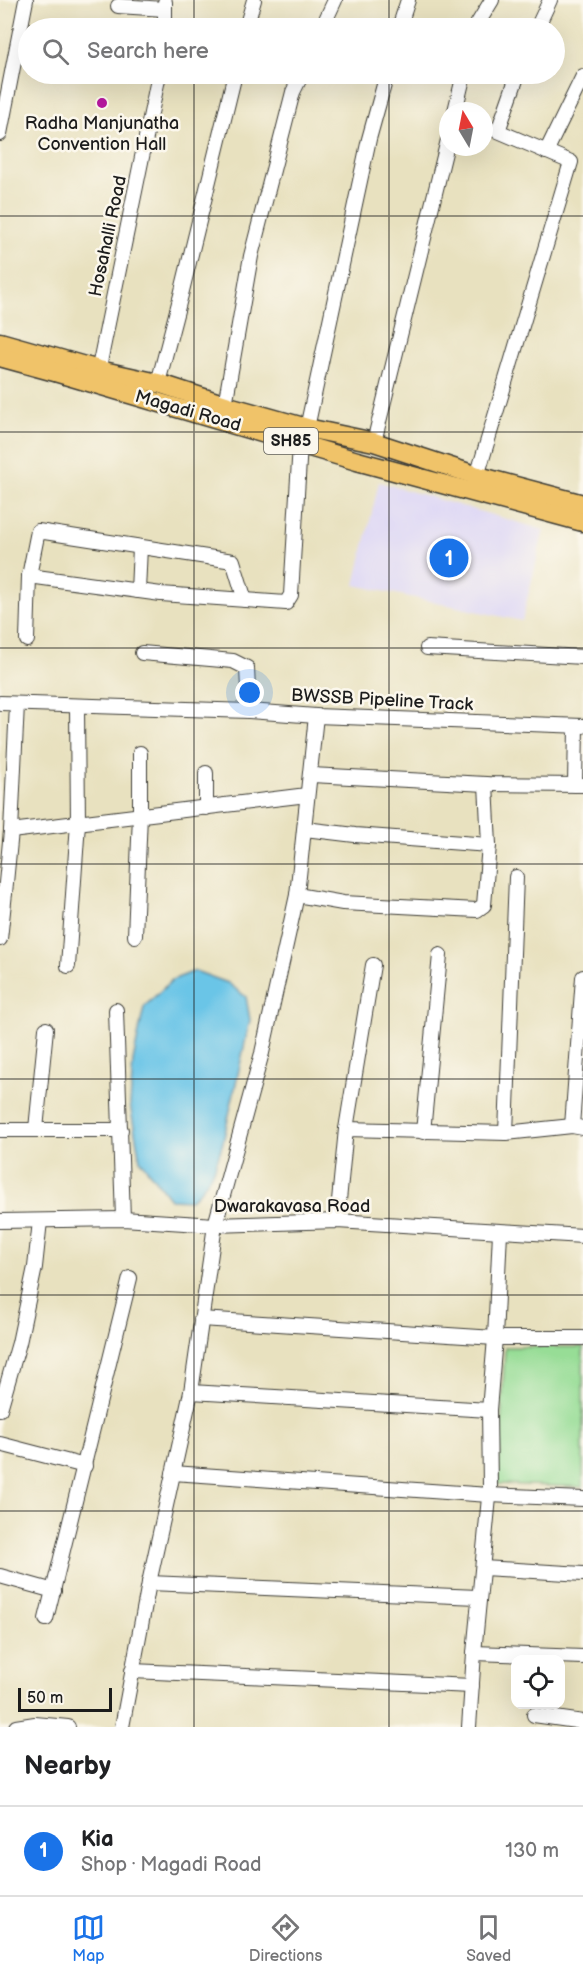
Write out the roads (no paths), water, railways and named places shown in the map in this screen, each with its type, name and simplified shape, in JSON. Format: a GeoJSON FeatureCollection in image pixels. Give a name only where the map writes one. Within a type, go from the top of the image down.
{"type":"FeatureCollection","features":[{"type":"Feature","properties":{"kind":"main road","name":"Magadi Road"},"geometry":{"type":"LineString","coordinates":[[0,342],[97,377],[475,484],[583,504]]}},
{"type":"Feature","properties":{"kind":"main road","name":"Magadi Road"},"geometry":{"type":"LineString","coordinates":[[0,357],[97,377],[158,383],[225,405],[303,436],[374,442],[475,484],[583,522]]}},
{"type":"Feature","properties":{"kind":"street"},"geometry":{"type":"LineString","coordinates":[[23,18],[26,0]]}},
{"type":"Feature","properties":{"kind":"street"},"geometry":{"type":"LineString","coordinates":[[249,18],[254,0]]}},
{"type":"Feature","properties":{"kind":"street"},"geometry":{"type":"LineString","coordinates":[[327,18],[335,0]]}},
{"type":"Feature","properties":{"kind":"street"},"geometry":{"type":"LineString","coordinates":[[482,18],[492,0]]}},
{"type":"Feature","properties":{"kind":"street"},"geometry":{"type":"LineString","coordinates":[[542,18],[550,0]]}},
{"type":"Feature","properties":{"kind":"street"},"geometry":{"type":"LineString","coordinates":[[400,18],[403,1]]}},
{"type":"Feature","properties":{"kind":"street"},"geometry":{"type":"LineString","coordinates":[[118,6],[165,5]]}},
{"type":"Feature","properties":{"kind":"street"},"geometry":{"type":"LineString","coordinates":[[0,134],[18,41]]}},
{"type":"Feature","properties":{"kind":"street"},"geometry":{"type":"LineString","coordinates":[[546,152],[583,76]]}},
{"type":"Feature","properties":{"kind":"street","name":"Hosahalli Road"},"geometry":{"type":"LineString","coordinates":[[97,377],[157,84]]}},
{"type":"Feature","properties":{"kind":"street"},"geometry":{"type":"LineString","coordinates":[[158,383],[234,84]]}},
{"type":"Feature","properties":{"kind":"street"},"geometry":{"type":"LineString","coordinates":[[225,405],[251,256],[297,84]]}},
{"type":"Feature","properties":{"kind":"street"},"geometry":{"type":"LineString","coordinates":[[29,576],[138,591],[286,603],[291,595],[303,436],[369,139],[384,84]]}},
{"type":"Feature","properties":{"kind":"street"},"geometry":{"type":"LineString","coordinates":[[457,102],[462,84]]}},
{"type":"Feature","properties":{"kind":"street"},"geometry":{"type":"LineString","coordinates":[[475,484],[571,162],[498,131],[514,84]]}},
{"type":"Feature","properties":{"kind":"street"},"geometry":{"type":"LineString","coordinates":[[374,442],[444,156]]}},
{"type":"Feature","properties":{"kind":"street"},"geometry":{"type":"LineString","coordinates":[[27,640],[29,576],[38,531],[233,561],[245,600]]}},
{"type":"Feature","properties":{"kind":"street"},"geometry":{"type":"LineString","coordinates":[[138,591],[140,547]]}},
{"type":"Feature","properties":{"kind":"street"},"geometry":{"type":"LineString","coordinates":[[426,648],[583,657]]}},
{"type":"Feature","properties":{"kind":"street"},"geometry":{"type":"LineString","coordinates":[[142,653],[233,661],[243,664],[247,668],[249,711]]}},
{"type":"Feature","properties":{"kind":"street","name":"BWSSB Pipeline Track"},"geometry":{"type":"LineString","coordinates":[[0,703],[249,711],[316,716],[579,726]]}},
{"type":"Feature","properties":{"kind":"street"},"geometry":{"type":"LineString","coordinates":[[0,939],[2,893],[11,831],[17,704]]}},
{"type":"Feature","properties":{"kind":"street"},"geometry":{"type":"LineString","coordinates":[[68,966],[78,823],[77,707]]}},
{"type":"Feature","properties":{"kind":"street"},"geometry":{"type":"LineString","coordinates":[[122,1727],[191,1392],[215,1225],[262,1053],[297,895],[316,716]]}},
{"type":"Feature","properties":{"kind":"street"},"geometry":{"type":"LineString","coordinates":[[311,774],[486,784],[579,785],[579,726]]}},
{"type":"Feature","properties":{"kind":"street"},"geometry":{"type":"LineString","coordinates":[[135,936],[140,753]]}},
{"type":"Feature","properties":{"kind":"street"},"geometry":{"type":"LineString","coordinates":[[206,773],[206,808]]}},
{"type":"Feature","properties":{"kind":"street"},"geometry":{"type":"LineString","coordinates":[[297,895],[343,903],[477,910],[484,905],[489,844],[486,784]]}},
{"type":"Feature","properties":{"kind":"street"},"geometry":{"type":"LineString","coordinates":[[11,831],[307,795]]}},
{"type":"Feature","properties":{"kind":"street"},"geometry":{"type":"LineString","coordinates":[[305,828],[355,835],[489,844]]}},
{"type":"Feature","properties":{"kind":"street"},"geometry":{"type":"LineString","coordinates":[[506,1133],[516,877]]}},
{"type":"Feature","properties":{"kind":"street"},"geometry":{"type":"LineString","coordinates":[[423,1132],[440,955]]}},
{"type":"Feature","properties":{"kind":"street"},"geometry":{"type":"LineString","coordinates":[[337,1221],[346,1130],[373,965]]}},
{"type":"Feature","properties":{"kind":"street"},"geometry":{"type":"LineString","coordinates":[[346,1130],[506,1133],[578,1127],[583,977]]}},
{"type":"Feature","properties":{"kind":"street"},"geometry":{"type":"LineString","coordinates":[[116,1010],[123,1219]]}},
{"type":"Feature","properties":{"kind":"street"},"geometry":{"type":"LineString","coordinates":[[36,1129],[46,1029]]}},
{"type":"Feature","properties":{"kind":"street"},"geometry":{"type":"LineString","coordinates":[[0,1130],[121,1130]]}},
{"type":"Feature","properties":{"kind":"street","name":"Dwarakavasa Road"},"geometry":{"type":"LineString","coordinates":[[0,1221],[123,1219],[215,1225],[337,1221],[583,1236]]}},
{"type":"Feature","properties":{"kind":"street"},"geometry":{"type":"LineString","coordinates":[[0,1409],[19,1343],[35,1267],[40,1221]]}},
{"type":"Feature","properties":{"kind":"street"},"geometry":{"type":"LineString","coordinates":[[469,1727],[478,1597],[483,1568],[489,1495],[489,1410],[500,1232]]}},
{"type":"Feature","properties":{"kind":"street"},"geometry":{"type":"LineString","coordinates":[[46,1619],[130,1278]]}},
{"type":"Feature","properties":{"kind":"street"},"geometry":{"type":"LineString","coordinates":[[201,1319],[495,1338],[583,1338]]}},
{"type":"Feature","properties":{"kind":"street"},"geometry":{"type":"LineString","coordinates":[[191,1392],[489,1410]]}},
{"type":"Feature","properties":{"kind":"street"},"geometry":{"type":"LineString","coordinates":[[0,1444],[85,1466]]}},
{"type":"Feature","properties":{"kind":"street"},"geometry":{"type":"LineString","coordinates":[[173,1473],[489,1495],[583,1499]]}},
{"type":"Feature","properties":{"kind":"street"},"geometry":{"type":"LineString","coordinates":[[483,1568],[583,1574]]}},
{"type":"Feature","properties":{"kind":"street"},"geometry":{"type":"LineString","coordinates":[[0,1576],[54,1591]]}},
{"type":"Feature","properties":{"kind":"street"},"geometry":{"type":"LineString","coordinates":[[150,1583],[478,1597]]}},
{"type":"Feature","properties":{"kind":"street"},"geometry":{"type":"LineString","coordinates":[[474,1653],[511,1656]]}},
{"type":"Feature","properties":{"kind":"street"},"geometry":{"type":"LineString","coordinates":[[565,1657],[583,1657]]}},
{"type":"Feature","properties":{"kind":"street"},"geometry":{"type":"LineString","coordinates":[[132,1671],[472,1686]]}},
{"type":"Feature","properties":{"kind":"street"},"geometry":{"type":"LineString","coordinates":[[533,1716],[583,1722]]}},
{"type":"Feature","properties":{"kind":"street"},"geometry":{"type":"LineString","coordinates":[[16,1727],[35,1724],[68,1727]]}},
{"type":"Feature","properties":{"kind":"water"},"geometry":{"type":"Polygon","coordinates":[[[195,971],[228,983],[246,997],[250,1020],[223,1142],[214,1170],[201,1190],[191,1200],[170,1199],[140,1160],[130,1105],[133,1061],[144,1007],[172,980],[195,971]]]}},
{"type":"Feature","properties":{"kind":"place","name":"Radha Manjunatha Convention Hall"},"geometry":{"type":"Point","coordinates":[102,103]}},
{"type":"Feature","properties":{"kind":"place","name":"Kia"},"geometry":{"type":"Point","coordinates":[449,558]}}]}
